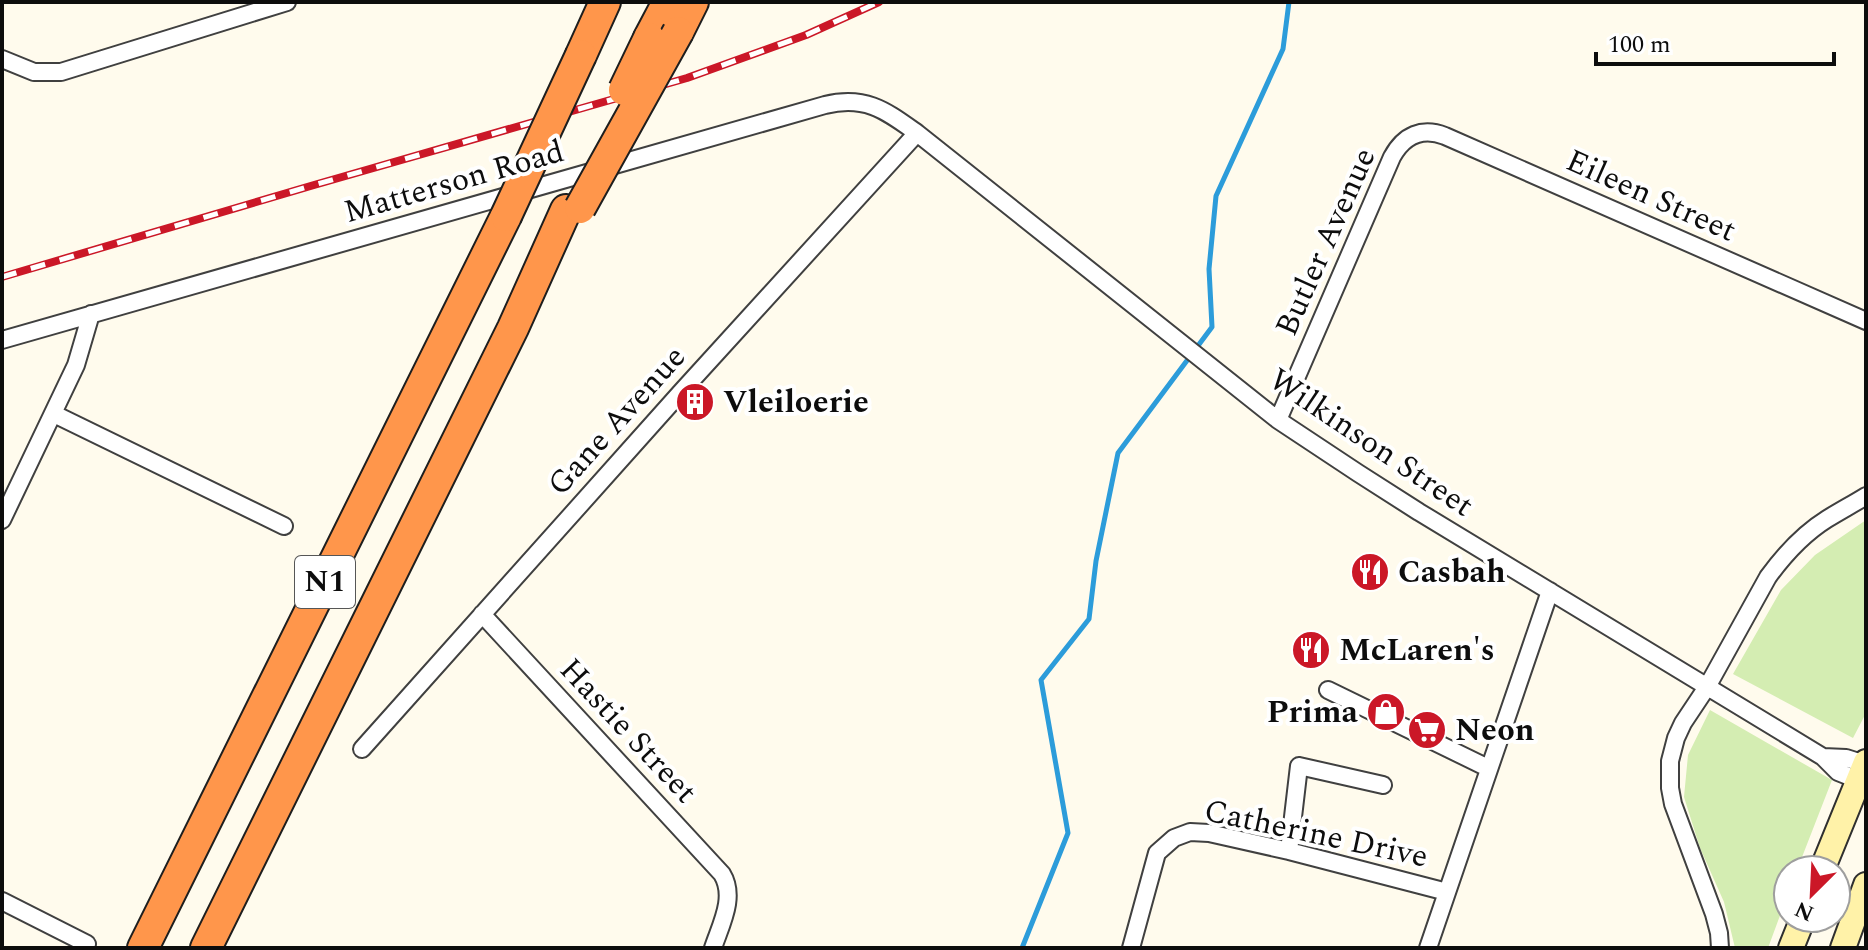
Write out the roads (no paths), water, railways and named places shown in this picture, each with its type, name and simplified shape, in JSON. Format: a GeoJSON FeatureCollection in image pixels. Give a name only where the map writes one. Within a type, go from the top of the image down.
{"type":"FeatureCollection","features":[{"type":"Feature","properties":{"kind":"highway","name":"N1"},"geometry":{"type":"LineString","coordinates":[[143,948],[506,216],[605,2]]}},
{"type":"Feature","properties":{"kind":"highway","name":"N1"},"geometry":{"type":"LineString","coordinates":[[206,948],[513,328],[664,35],[668,2]]}},
{"type":"Feature","properties":{"kind":"highway"},"geometry":{"type":"LineString","coordinates":[[664,35],[693,2]]}},
{"type":"Feature","properties":{"kind":"main road"},"geometry":{"type":"LineString","coordinates":[[1829,854],[1864,771]]}},
{"type":"Feature","properties":{"kind":"main road"},"geometry":{"type":"LineString","coordinates":[[1843,948],[1866,885]]}},
{"type":"Feature","properties":{"kind":"street"},"geometry":{"type":"LineString","coordinates":[[2,59],[44,73],[76,68],[287,2]]}},
{"type":"Feature","properties":{"kind":"street","name":"Matterson Road"},"geometry":{"type":"LineString","coordinates":[[2,340],[834,103],[859,103],[880,108],[917,133]]}},
{"type":"Feature","properties":{"kind":"street","name":"Eileen Street"},"geometry":{"type":"LineString","coordinates":[[1412,136],[1434,131],[1866,321]]}},
{"type":"Feature","properties":{"kind":"street","name":"Wilkinson Street"},"geometry":{"type":"LineString","coordinates":[[917,133],[1278,420],[1358,473],[1823,757],[1838,772],[1864,771]]}},
{"type":"Feature","properties":{"kind":"street","name":"Gane Avenue"},"geometry":{"type":"LineString","coordinates":[[362,749],[917,133]]}},
{"type":"Feature","properties":{"kind":"street","name":"Butler Avenue"},"geometry":{"type":"LineString","coordinates":[[1278,420],[1392,157],[1398,147],[1412,136]]}},
{"type":"Feature","properties":{"kind":"street"},"geometry":{"type":"LineString","coordinates":[[2,520],[76,365],[91,314]]}},
{"type":"Feature","properties":{"kind":"street"},"geometry":{"type":"LineString","coordinates":[[54,414],[284,526]]}},
{"type":"Feature","properties":{"kind":"street"},"geometry":{"type":"LineString","coordinates":[[1720,948],[1717,924],[1673,804],[1670,761],[1676,738],[1778,564],[1799,540],[1817,526],[1866,496]]}},
{"type":"Feature","properties":{"kind":"street"},"geometry":{"type":"LineString","coordinates":[[1428,948],[1550,591]]}},
{"type":"Feature","properties":{"kind":"street","name":"Hastie Street"},"geometry":{"type":"LineString","coordinates":[[482,614],[725,878],[729,889],[713,948]]}},
{"type":"Feature","properties":{"kind":"street"},"geometry":{"type":"LineString","coordinates":[[1328,690],[1488,768]]}},
{"type":"Feature","properties":{"kind":"street"},"geometry":{"type":"LineString","coordinates":[[1289,851],[1299,766],[1383,785]]}},
{"type":"Feature","properties":{"kind":"street","name":"Catherine Drive"},"geometry":{"type":"LineString","coordinates":[[1131,948],[1157,853],[1174,838],[1190,832],[1209,833],[1289,851],[1447,892]]}},
{"type":"Feature","properties":{"kind":"street"},"geometry":{"type":"LineString","coordinates":[[2,901],[87,944]]}},
{"type":"Feature","properties":{"kind":"waterway"},"geometry":{"type":"LineString","coordinates":[[1022,948],[1068,833],[1041,680],[1089,619],[1096,561],[1118,453],[1212,327],[1209,269],[1216,196],[1283,49],[1289,2]]}},
{"type":"Feature","properties":{"kind":"railway"},"geometry":{"type":"LineString","coordinates":[[2,277],[687,78],[806,35],[879,2]]}},
{"type":"Feature","properties":{"kind":"place","name":"Vleiloerie"},"geometry":{"type":"Point","coordinates":[695,402]}},
{"type":"Feature","properties":{"kind":"place","name":"Casbah"},"geometry":{"type":"Point","coordinates":[1370,572]}},
{"type":"Feature","properties":{"kind":"place","name":"McLaren's"},"geometry":{"type":"Point","coordinates":[1311,650]}},
{"type":"Feature","properties":{"kind":"place","name":"Prima"},"geometry":{"type":"Point","coordinates":[1386,712]}},
{"type":"Feature","properties":{"kind":"place","name":"Neon"},"geometry":{"type":"Point","coordinates":[1427,730]}}]}
